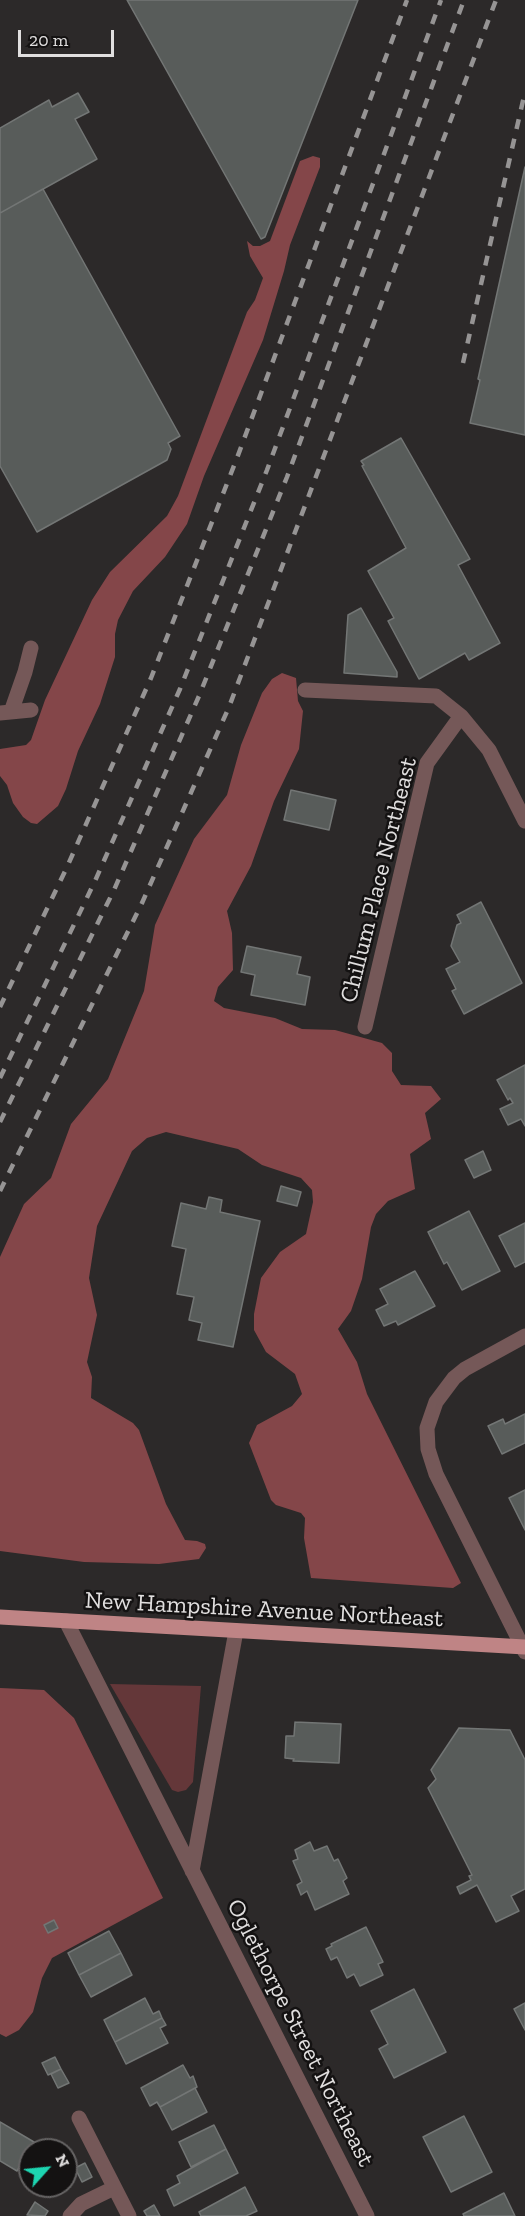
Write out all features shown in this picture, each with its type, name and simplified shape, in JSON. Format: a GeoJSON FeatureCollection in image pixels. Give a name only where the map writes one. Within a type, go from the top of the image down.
{"type":"FeatureCollection","features":[{"type":"Feature","properties":{"kind":"main road","name":"New Hampshire Avenue Northeast"},"geometry":{"type":"LineString","coordinates":[[0,1617],[524,1648]]}},
{"type":"Feature","properties":{"kind":"street"},"geometry":{"type":"LineString","coordinates":[[31,648],[6,712],[31,710]]}},
{"type":"Feature","properties":{"kind":"street"},"geometry":{"type":"LineString","coordinates":[[305,690],[436,696],[461,716],[489,750],[525,821]]}},
{"type":"Feature","properties":{"kind":"street","name":"Chillum Place Northeast"},"geometry":{"type":"LineString","coordinates":[[365,1027],[428,763],[461,716]]}},
{"type":"Feature","properties":{"kind":"street"},"geometry":{"type":"LineString","coordinates":[[524,1648],[436,1474],[428,1449],[427,1428],[436,1402],[454,1378],[465,1369],[525,1336]]}},
{"type":"Feature","properties":{"kind":"street","name":"Oglethorpe Street Northeast"},"geometry":{"type":"LineString","coordinates":[[66,1622],[367,2216]]}},
{"type":"Feature","properties":{"kind":"street"},"geometry":{"type":"LineString","coordinates":[[192,1871],[236,1631]]}},
{"type":"Feature","properties":{"kind":"street"},"geometry":{"type":"LineString","coordinates":[[79,2118],[129,2216]]}},
{"type":"Feature","properties":{"kind":"street"},"geometry":{"type":"LineString","coordinates":[[70,2216],[81,2204],[114,2188]]}},
{"type":"Feature","properties":{"kind":"shaded area"},"geometry":{"type":"Polygon","coordinates":[[[313,156],[320,158],[320,167],[290,245],[263,340],[204,476],[187,524],[165,557],[133,591],[118,620],[115,634],[115,657],[100,704],[78,751],[66,789],[58,806],[37,824],[31,823],[23,817],[13,803],[7,785],[0,776],[0,749],[26,745],[31,740],[45,700],[92,600],[110,572],[167,516],[178,496],[247,312],[255,300],[263,278],[250,256],[247,241],[253,246],[260,246],[270,241],[300,161],[313,156]]]}},
{"type":"Feature","properties":{"kind":"shaded area"},"geometry":{"type":"Polygon","coordinates":[[[282,673],[296,678],[298,701],[303,711],[299,749],[274,801],[251,866],[227,911],[232,933],[233,970],[218,987],[214,1001],[224,1008],[275,1018],[302,1029],[335,1030],[382,1043],[392,1053],[392,1071],[401,1085],[431,1086],[441,1099],[425,1113],[431,1139],[410,1154],[415,1189],[388,1201],[376,1214],[371,1227],[362,1279],[351,1311],[338,1329],[357,1362],[367,1394],[461,1583],[453,1588],[311,1578],[304,1538],[305,1518],[301,1513],[276,1505],[271,1500],[249,1443],[257,1425],[292,1406],[302,1394],[295,1374],[266,1352],[254,1330],[254,1314],[261,1278],[280,1252],[306,1234],[313,1202],[312,1190],[301,1178],[262,1165],[238,1149],[166,1132],[147,1138],[132,1151],[97,1226],[89,1278],[97,1315],[87,1362],[92,1377],[91,1398],[133,1423],[139,1430],[166,1504],[185,1540],[205,1544],[206,1548],[199,1559],[159,1564],[84,1562],[0,1551],[0,1257],[24,1204],[51,1178],[71,1124],[108,1079],[144,991],[155,925],[194,839],[227,795],[241,745],[262,693],[272,679],[282,673]]]}},
{"type":"Feature","properties":{"kind":"shaded area"},"geometry":{"type":"Polygon","coordinates":[[[110,1684],[201,1686],[193,1782],[186,1790],[178,1792],[172,1790],[110,1684]]]}},
{"type":"Feature","properties":{"kind":"shaded area"},"geometry":{"type":"Polygon","coordinates":[[[0,1688],[44,1690],[74,1718],[163,1898],[52,1958],[42,1978],[33,2012],[19,2030],[6,2037],[0,2034],[0,1688]]]}},
{"type":"Feature","properties":{"kind":"building"},"geometry":{"type":"Polygon","coordinates":[[[127,0],[358,0],[265,237],[261,239],[127,0]]]}},
{"type":"Feature","properties":{"kind":"building"},"geometry":{"type":"Polygon","coordinates":[[[78,93],[89,112],[75,119],[97,159],[0,213],[0,128],[49,100],[52,107],[78,93]]]}},
{"type":"Feature","properties":{"kind":"building"},"geometry":{"type":"Polygon","coordinates":[[[525,167],[525,435],[470,423],[525,167]]]}},
{"type":"Feature","properties":{"kind":"building"},"geometry":{"type":"Polygon","coordinates":[[[43,189],[180,436],[168,443],[171,449],[167,460],[37,532],[0,466],[0,213],[43,189]]]}},
{"type":"Feature","properties":{"kind":"building"},"geometry":{"type":"Polygon","coordinates":[[[401,438],[470,559],[458,565],[500,643],[469,660],[465,653],[419,679],[388,621],[394,618],[368,571],[406,548],[361,461],[401,438]]]}},
{"type":"Feature","properties":{"kind":"building"},"geometry":{"type":"Polygon","coordinates":[[[361,608],[397,672],[397,677],[344,673],[348,615],[361,608]]]}},
{"type":"Feature","properties":{"kind":"building"},"geometry":{"type":"Polygon","coordinates":[[[291,790],[336,800],[329,830],[284,820],[291,790]]]}},
{"type":"Feature","properties":{"kind":"building"},"geometry":{"type":"Polygon","coordinates":[[[481,902],[522,983],[464,1014],[452,991],[456,989],[446,969],[460,962],[451,946],[457,925],[461,923],[457,915],[481,902]]]}},
{"type":"Feature","properties":{"kind":"building"},"geometry":{"type":"Polygon","coordinates":[[[247,946],[301,957],[297,974],[310,977],[305,1005],[251,995],[255,975],[241,972],[247,946]]]}},
{"type":"Feature","properties":{"kind":"building"},"geometry":{"type":"Polygon","coordinates":[[[525,1065],[525,1126],[521,1119],[508,1125],[500,1109],[513,1103],[510,1098],[508,1100],[497,1080],[525,1065]]]}},
{"type":"Feature","properties":{"kind":"building"},"geometry":{"type":"Polygon","coordinates":[[[483,1151],[491,1170],[474,1178],[465,1160],[483,1151]]]}},
{"type":"Feature","properties":{"kind":"building"},"geometry":{"type":"Polygon","coordinates":[[[281,1186],[301,1192],[297,1206],[277,1201],[281,1186]]]}},
{"type":"Feature","properties":{"kind":"building"},"geometry":{"type":"Polygon","coordinates":[[[209,1197],[222,1200],[220,1212],[260,1221],[233,1347],[198,1340],[202,1323],[189,1320],[194,1297],[177,1294],[186,1249],[172,1246],[181,1203],[206,1209],[209,1197]]]}},
{"type":"Feature","properties":{"kind":"building"},"geometry":{"type":"Polygon","coordinates":[[[469,1211],[500,1271],[462,1290],[447,1262],[444,1264],[428,1232],[469,1211]]]}},
{"type":"Feature","properties":{"kind":"building"},"geometry":{"type":"Polygon","coordinates":[[[525,1223],[525,1262],[515,1267],[499,1236],[525,1223]]]}},
{"type":"Feature","properties":{"kind":"building"},"geometry":{"type":"Polygon","coordinates":[[[415,1271],[435,1306],[398,1325],[396,1321],[384,1326],[376,1310],[388,1304],[380,1289],[415,1271]]]}},
{"type":"Feature","properties":{"kind":"building"},"geometry":{"type":"Polygon","coordinates":[[[525,1414],[525,1443],[502,1454],[488,1426],[503,1419],[505,1424],[525,1414]]]}},
{"type":"Feature","properties":{"kind":"building"},"geometry":{"type":"Polygon","coordinates":[[[525,1490],[525,1530],[509,1498],[525,1490]]]}},
{"type":"Feature","properties":{"kind":"building"},"geometry":{"type":"Polygon","coordinates":[[[295,1722],[341,1724],[339,1763],[293,1761],[294,1759],[285,1758],[286,1736],[294,1736],[295,1722]]]}},
{"type":"Feature","properties":{"kind":"building"},"geometry":{"type":"Polygon","coordinates":[[[459,1728],[510,1730],[525,1760],[525,1889],[511,1896],[519,1911],[496,1922],[477,1885],[460,1894],[457,1887],[471,1880],[469,1876],[472,1875],[428,1788],[436,1779],[431,1770],[459,1728]]]}},
{"type":"Feature","properties":{"kind":"building"},"geometry":{"type":"Polygon","coordinates":[[[310,1842],[314,1851],[327,1846],[334,1861],[338,1859],[347,1878],[343,1881],[349,1894],[315,1910],[307,1891],[301,1895],[297,1885],[302,1882],[293,1861],[298,1859],[295,1850],[310,1842]]]}},
{"type":"Feature","properties":{"kind":"building"},"geometry":{"type":"Polygon","coordinates":[[[54,1920],[58,1928],[48,1933],[44,1925],[54,1920]]]}},
{"type":"Feature","properties":{"kind":"building"},"geometry":{"type":"Polygon","coordinates":[[[366,1927],[383,1962],[378,1964],[383,1975],[360,1986],[354,1974],[347,1978],[337,1957],[331,1960],[326,1949],[332,1946],[331,1944],[366,1927]]]}},
{"type":"Feature","properties":{"kind":"building"},"geometry":{"type":"Polygon","coordinates":[[[109,1931],[121,1953],[79,1975],[68,1953],[109,1931]]]}},
{"type":"Feature","properties":{"kind":"building"},"geometry":{"type":"Polygon","coordinates":[[[121,1953],[132,1975],[91,1997],[79,1975],[121,1953]]]}},
{"type":"Feature","properties":{"kind":"building"},"geometry":{"type":"Polygon","coordinates":[[[414,1989],[446,2052],[394,2078],[379,2049],[388,2044],[371,2011],[414,1989]]]}},
{"type":"Feature","properties":{"kind":"building"},"geometry":{"type":"Polygon","coordinates":[[[145,1998],[153,2014],[159,2011],[162,2018],[115,2042],[104,2020],[145,1998]]]}},
{"type":"Feature","properties":{"kind":"building"},"geometry":{"type":"Polygon","coordinates":[[[525,2003],[525,2030],[514,2009],[525,2003]]]}},
{"type":"Feature","properties":{"kind":"building"},"geometry":{"type":"Polygon","coordinates":[[[162,2018],[166,2025],[160,2028],[168,2043],[126,2064],[115,2042],[162,2018]]]}},
{"type":"Feature","properties":{"kind":"building"},"geometry":{"type":"Polygon","coordinates":[[[55,2057],[61,2069],[48,2075],[42,2063],[55,2057]]]}},
{"type":"Feature","properties":{"kind":"building"},"geometry":{"type":"Polygon","coordinates":[[[183,2065],[190,2078],[193,2076],[197,2087],[160,2107],[157,2102],[150,2106],[141,2088],[183,2065]]]}},
{"type":"Feature","properties":{"kind":"building"},"geometry":{"type":"Polygon","coordinates":[[[61,2069],[69,2083],[58,2088],[51,2074],[61,2069]]]}},
{"type":"Feature","properties":{"kind":"building"},"geometry":{"type":"Polygon","coordinates":[[[195,2088],[207,2112],[172,2130],[160,2107],[195,2088]]]}},
{"type":"Feature","properties":{"kind":"building"},"geometry":{"type":"Polygon","coordinates":[[[464,2116],[492,2172],[451,2192],[423,2137],[464,2116]]]}},
{"type":"Feature","properties":{"kind":"building"},"geometry":{"type":"Polygon","coordinates":[[[0,2122],[27,2138],[18,2138],[17,2171],[0,2161],[0,2122]]]}},
{"type":"Feature","properties":{"kind":"building"},"geometry":{"type":"Polygon","coordinates":[[[214,2125],[226,2149],[191,2167],[179,2142],[214,2125]]]}},
{"type":"Feature","properties":{"kind":"building"},"geometry":{"type":"Polygon","coordinates":[[[226,2149],[238,2173],[174,2206],[167,2190],[180,2183],[177,2176],[226,2149]]]}},
{"type":"Feature","properties":{"kind":"building"},"geometry":{"type":"Polygon","coordinates":[[[85,2163],[92,2177],[82,2182],[78,2174],[78,2166],[85,2163]]]}},
{"type":"Feature","properties":{"kind":"building"},"geometry":{"type":"Polygon","coordinates":[[[245,2187],[257,2211],[246,2216],[201,2216],[199,2212],[245,2187]]]}},
{"type":"Feature","properties":{"kind":"building"},"geometry":{"type":"Polygon","coordinates":[[[504,2193],[515,2216],[464,2216],[463,2214],[504,2193]]]}},
{"type":"Feature","properties":{"kind":"building"},"geometry":{"type":"Polygon","coordinates":[[[35,2202],[48,2211],[45,2216],[27,2215],[35,2202]]]}},
{"type":"Feature","properties":{"kind":"building"},"geometry":{"type":"Polygon","coordinates":[[[154,2205],[160,2216],[147,2216],[144,2211],[154,2205]]]}},
{"type":"Feature","properties":{"kind":"railway"},"geometry":{"type":"LineString","coordinates":[[0,1007],[67,867],[151,678],[237,458],[407,0]]}},
{"type":"Feature","properties":{"kind":"railway"},"geometry":{"type":"LineString","coordinates":[[0,1078],[95,881],[180,689],[267,470],[441,0]]}},
{"type":"Feature","properties":{"kind":"railway"},"geometry":{"type":"LineString","coordinates":[[0,1122],[114,890],[199,696],[287,477],[464,0]]}},
{"type":"Feature","properties":{"kind":"railway"},"geometry":{"type":"LineString","coordinates":[[0,1191],[142,903],[229,707],[496,0]]}},
{"type":"Feature","properties":{"kind":"railway"},"geometry":{"type":"LineString","coordinates":[[463,363],[525,92]]}}]}
